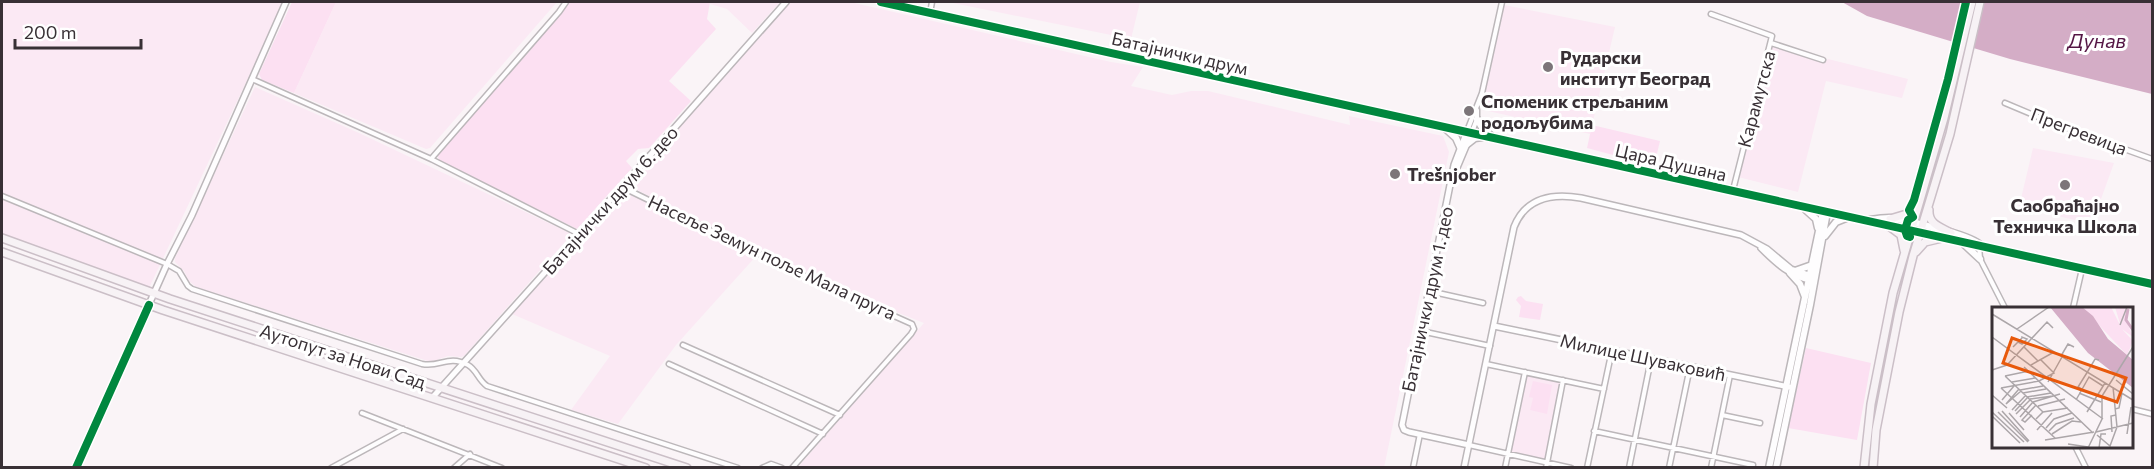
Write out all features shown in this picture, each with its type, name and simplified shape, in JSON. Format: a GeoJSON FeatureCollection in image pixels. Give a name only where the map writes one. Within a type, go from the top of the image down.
{"type":"FeatureCollection","features":[{"type":"Feature","properties":{"kind":"main road","name":"Батајнички друм"},"geometry":{"type":"LineString","coordinates":[[881,2],[1470,132]]}},
{"type":"Feature","properties":{"kind":"main road"},"geometry":{"type":"LineString","coordinates":[[1864,468],[1867,429],[1880,358],[1904,254],[1954,80],[1972,2]]}},
{"type":"Feature","properties":{"kind":"main road"},"geometry":{"type":"LineString","coordinates":[[1873,468],[1876,430],[1912,256],[1950,134],[1980,2]]}},
{"type":"Feature","properties":{"kind":"main road"},"geometry":{"type":"LineString","coordinates":[[1477,119],[1491,136]]}},
{"type":"Feature","properties":{"kind":"main road"},"geometry":{"type":"LineString","coordinates":[[1442,126],[1463,146],[1475,138],[1491,136]]}},
{"type":"Feature","properties":{"kind":"main road","name":"Цара Душана"},"geometry":{"type":"LineString","coordinates":[[1470,132],[1848,217],[1951,233],[1972,239],[1979,244]]}},
{"type":"Feature","properties":{"kind":"main road"},"geometry":{"type":"LineString","coordinates":[[1904,254],[1904,242],[1890,222],[1910,213],[1922,196]]}},
{"type":"Feature","properties":{"kind":"main road"},"geometry":{"type":"LineString","coordinates":[[1931,198],[1930,220],[1951,233]]}},
{"type":"Feature","properties":{"kind":"main road"},"geometry":{"type":"LineString","coordinates":[[1804,207],[1816,219],[1819,230]]}},
{"type":"Feature","properties":{"kind":"main road"},"geometry":{"type":"LineString","coordinates":[[1776,468],[1805,299],[1813,278],[1812,265],[1825,212]]}},
{"type":"Feature","properties":{"kind":"main road"},"geometry":{"type":"LineString","coordinates":[[1822,245],[1825,212]]}},
{"type":"Feature","properties":{"kind":"main road"},"geometry":{"type":"LineString","coordinates":[[1768,468],[1822,245],[1826,234],[1834,224],[1848,217]]}},
{"type":"Feature","properties":{"kind":"main road","name":"Цара Душана"},"geometry":{"type":"LineString","coordinates":[[1921,230],[1962,243],[1979,244],[2152,284]]}},
{"type":"Feature","properties":{"kind":"main road","name":"Аутопут за Нови Сад"},"geometry":{"type":"LineString","coordinates":[[2,238],[154,293],[687,468]]}},
{"type":"Feature","properties":{"kind":"main road"},"geometry":{"type":"LineString","coordinates":[[1912,256],[1925,242],[1942,238]]}},
{"type":"Feature","properties":{"kind":"main road"},"geometry":{"type":"LineString","coordinates":[[1962,243],[1980,259]]}},
{"type":"Feature","properties":{"kind":"main road","name":"Аутопут за Нови Сад"},"geometry":{"type":"LineString","coordinates":[[2,252],[149,304],[646,468]]}},
{"type":"Feature","properties":{"kind":"main road"},"geometry":{"type":"LineString","coordinates":[[1805,299],[1800,284],[1792,272],[1812,265]]}},
{"type":"Feature","properties":{"kind":"main road"},"geometry":{"type":"LineString","coordinates":[[1880,358],[1889,360]]}},
{"type":"Feature","properties":{"kind":"street"},"geometry":{"type":"LineString","coordinates":[[76,468],[167,264],[192,215],[286,2]]}},
{"type":"Feature","properties":{"kind":"street"},"geometry":{"type":"LineString","coordinates":[[431,159],[566,2]]}},
{"type":"Feature","properties":{"kind":"street","name":"Батајнички друм 6. део"},"geometry":{"type":"LineString","coordinates":[[432,398],[786,2]]}},
{"type":"Feature","properties":{"kind":"street"},"geometry":{"type":"LineString","coordinates":[[930,13],[932,2]]}},
{"type":"Feature","properties":{"kind":"street"},"geometry":{"type":"LineString","coordinates":[[1470,132],[1502,2]]}},
{"type":"Feature","properties":{"kind":"street","name":"Карамутска"},"geometry":{"type":"LineString","coordinates":[[1711,14],[1772,35],[1772,43],[1732,191]]}},
{"type":"Feature","properties":{"kind":"street"},"geometry":{"type":"LineString","coordinates":[[1772,43],[1823,60]]}},
{"type":"Feature","properties":{"kind":"street"},"geometry":{"type":"LineString","coordinates":[[252,79],[431,159],[579,234]]}},
{"type":"Feature","properties":{"kind":"street","name":"Прегревица"},"geometry":{"type":"LineString","coordinates":[[2005,104],[2152,159]]}},
{"type":"Feature","properties":{"kind":"street"},"geometry":{"type":"LineString","coordinates":[[1470,132],[1477,119],[1477,110]]}},
{"type":"Feature","properties":{"kind":"street","name":"Батајнички друм 1. део"},"geometry":{"type":"LineString","coordinates":[[1420,434],[1406,431],[1402,425],[1454,174],[1470,132]]}},
{"type":"Feature","properties":{"kind":"street","name":"Насеље Земун поље Мала пруга"},"geometry":{"type":"LineString","coordinates":[[622,187],[796,272],[912,324],[914,329],[911,334],[792,468]]}},
{"type":"Feature","properties":{"kind":"street"},"geometry":{"type":"LineString","coordinates":[[2,196],[167,264],[179,272],[192,289],[424,365],[434,365],[449,360],[463,363],[474,369],[480,381],[487,386],[738,468]]}},
{"type":"Feature","properties":{"kind":"street"},"geometry":{"type":"LineString","coordinates":[[1464,468],[1515,224],[1529,205],[1545,197],[1573,196],[1741,235],[1758,244],[1776,264],[1792,272],[1813,278]]}},
{"type":"Feature","properties":{"kind":"street"},"geometry":{"type":"LineString","coordinates":[[1979,244],[1980,259],[2004,307]]}},
{"type":"Feature","properties":{"kind":"street"},"geometry":{"type":"LineString","coordinates":[[2073,307],[2082,269]]}},
{"type":"Feature","properties":{"kind":"street"},"geometry":{"type":"LineString","coordinates":[[1429,291],[1483,303]]}},
{"type":"Feature","properties":{"kind":"street","name":"Милице Шуваковић"},"geometry":{"type":"LineString","coordinates":[[1494,326],[1789,387]]}},
{"type":"Feature","properties":{"kind":"street"},"geometry":{"type":"LineString","coordinates":[[1421,331],[1490,346]]}},
{"type":"Feature","properties":{"kind":"street"},"geometry":{"type":"LineString","coordinates":[[683,345],[840,415]]}},
{"type":"Feature","properties":{"kind":"street"},"geometry":{"type":"LineString","coordinates":[[1587,468],[1612,350]]}},
{"type":"Feature","properties":{"kind":"street"},"geometry":{"type":"LineString","coordinates":[[1629,468],[1651,359]]}},
{"type":"Feature","properties":{"kind":"street"},"geometry":{"type":"LineString","coordinates":[[1486,363],[1604,389]]}},
{"type":"Feature","properties":{"kind":"street"},"geometry":{"type":"LineString","coordinates":[[669,364],[822,434]]}},
{"type":"Feature","properties":{"kind":"street"},"geometry":{"type":"LineString","coordinates":[[1669,468],[1690,367]]}},
{"type":"Feature","properties":{"kind":"street"},"geometry":{"type":"LineString","coordinates":[[1505,468],[1525,372]]}},
{"type":"Feature","properties":{"kind":"street"},"geometry":{"type":"LineString","coordinates":[[1711,468],[1730,375]]}},
{"type":"Feature","properties":{"kind":"street"},"geometry":{"type":"LineString","coordinates":[[1546,465],[1563,380]]}},
{"type":"Feature","properties":{"kind":"street"},"geometry":{"type":"LineString","coordinates":[[2133,409],[2152,414]]}},
{"type":"Feature","properties":{"kind":"street"},"geometry":{"type":"LineString","coordinates":[[362,413],[502,468]]}},
{"type":"Feature","properties":{"kind":"street"},"geometry":{"type":"LineString","coordinates":[[1722,415],[1760,423]]}},
{"type":"Feature","properties":{"kind":"street"},"geometry":{"type":"LineString","coordinates":[[331,468],[404,429]]}},
{"type":"Feature","properties":{"kind":"street"},"geometry":{"type":"LineString","coordinates":[[1594,431],[1753,465]]}},
{"type":"Feature","properties":{"kind":"street"},"geometry":{"type":"LineString","coordinates":[[1413,468],[1420,434],[1546,465],[1571,468]]}},
{"type":"Feature","properties":{"kind":"street"},"geometry":{"type":"LineString","coordinates":[[2076,448],[2086,468]]}},
{"type":"Feature","properties":{"kind":"street"},"geometry":{"type":"LineString","coordinates":[[454,468],[470,454]]}},
{"type":"Feature","properties":{"kind":"street"},"geometry":{"type":"LineString","coordinates":[[762,468],[771,464],[782,468]]}},
{"type":"Feature","properties":{"kind":"shaded area"},"geometry":{"type":"Polygon","coordinates":[[[2,2],[284,2],[149,288],[2,235],[2,2]]]}},
{"type":"Feature","properties":{"kind":"shaded area"},"geometry":{"type":"Polygon","coordinates":[[[292,2],[336,2],[294,93],[262,80],[259,74],[292,2]]]}},
{"type":"Feature","properties":{"kind":"shaded area"},"geometry":{"type":"Polygon","coordinates":[[[336,2],[557,2],[430,148],[426,149],[294,93],[336,2]]]}},
{"type":"Feature","properties":{"kind":"shaded area"},"geometry":{"type":"Polygon","coordinates":[[[570,2],[710,2],[707,19],[716,29],[669,81],[691,101],[649,148],[638,149],[626,161],[632,168],[577,229],[439,160],[437,154],[528,53],[570,2]]]}},
{"type":"Feature","properties":{"kind":"shaded area"},"geometry":{"type":"Polygon","coordinates":[[[710,2],[780,2],[752,33],[727,9],[710,4],[710,2]]]}},
{"type":"Feature","properties":{"kind":"shaded area"},"geometry":{"type":"Polygon","coordinates":[[[787,2],[850,2],[1111,62],[1143,67],[1131,86],[1172,95],[1191,91],[1208,91],[1350,125],[1349,116],[1443,136],[1449,152],[1384,468],[798,467],[924,323],[828,285],[627,185],[787,2]]]}},
{"type":"Feature","properties":{"kind":"shaded area"},"geometry":{"type":"Polygon","coordinates":[[[948,2],[1140,2],[1131,39],[948,2]]]}},
{"type":"Feature","properties":{"kind":"shaded area","name":"Рударски институт Београд"},"geometry":{"type":"Polygon","coordinates":[[[1504,5],[1615,27],[1590,134],[1488,111],[1482,99],[1504,5]]]}},
{"type":"Feature","properties":{"kind":"shaded area"},"geometry":{"type":"Polygon","coordinates":[[[1772,44],[1825,62],[1828,59],[1908,79],[1902,98],[1826,81],[1798,192],[1738,177],[1772,44]]]}},
{"type":"Feature","properties":{"kind":"shaded area"},"geometry":{"type":"Polygon","coordinates":[[[255,87],[359,133],[572,234],[464,356],[448,356],[431,362],[196,287],[175,262],[175,258],[255,87]]]}},
{"type":"Feature","properties":{"kind":"shaded area"},"geometry":{"type":"Polygon","coordinates":[[[1592,125],[1660,141],[1654,166],[1587,148],[1592,125]]]}},
{"type":"Feature","properties":{"kind":"shaded area","name":"Саобраћајно Техничка Школа"},"geometry":{"type":"Polygon","coordinates":[[[2033,148],[2114,163],[2092,224],[2019,207],[2033,148]]]}},
{"type":"Feature","properties":{"kind":"shaded area"},"geometry":{"type":"Polygon","coordinates":[[[623,190],[758,254],[676,345],[618,424],[571,410],[610,356],[512,314],[623,190]]]}},
{"type":"Feature","properties":{"kind":"shaded area"},"geometry":{"type":"Polygon","coordinates":[[[1521,296],[1526,301],[1543,304],[1540,320],[1519,317],[1521,306],[1516,300],[1521,296]]]}},
{"type":"Feature","properties":{"kind":"shaded area"},"geometry":{"type":"Polygon","coordinates":[[[1806,348],[1871,363],[1857,440],[1788,428],[1806,348]]]}},
{"type":"Feature","properties":{"kind":"shaded area"},"geometry":{"type":"Polygon","coordinates":[[[1525,372],[1563,380],[1547,462],[1508,454],[1525,372]]]}},
{"type":"Feature","properties":{"kind":"shaded area"},"geometry":{"type":"Polygon","coordinates":[[[1533,381],[1552,385],[1547,414],[1530,410],[1533,398],[1529,397],[1533,381]]]}},
{"type":"Feature","properties":{"kind":"water","name":"Дунав"},"geometry":{"type":"Polygon","coordinates":[[[1842,2],[2152,2],[2152,94],[2010,59],[1867,16],[1842,2]]]}},
{"type":"Feature","properties":{"kind":"pier"},"geometry":{"type":"Polygon","coordinates":[[[1965,2],[1984,2],[1973,51],[1955,45],[1965,2]]]}},
{"type":"Feature","properties":{"kind":"cycle path"},"geometry":{"type":"LineString","coordinates":[[881,2],[2152,284]]}},
{"type":"Feature","properties":{"kind":"cycle path"},"geometry":{"type":"LineString","coordinates":[[1910,237],[1907,236],[1905,230],[1908,220],[1913,217],[1909,210],[1914,200],[1948,79],[1966,2]]}},
{"type":"Feature","properties":{"kind":"cycle path"},"geometry":{"type":"LineString","coordinates":[[76,468],[149,305]]}},
{"type":"Feature","properties":{"kind":"place","name":"Рударски институт Београд"},"geometry":{"type":"Point","coordinates":[1548,67]}},
{"type":"Feature","properties":{"kind":"place","name":"Споменик стрељаним родољубима"},"geometry":{"type":"Point","coordinates":[1469,111]}},
{"type":"Feature","properties":{"kind":"place","name":"Trešnjober"},"geometry":{"type":"Point","coordinates":[1395,174]}},
{"type":"Feature","properties":{"kind":"place","name":"Саобраћајно Техничка Школа"},"geometry":{"type":"Point","coordinates":[2065,185]}}]}
